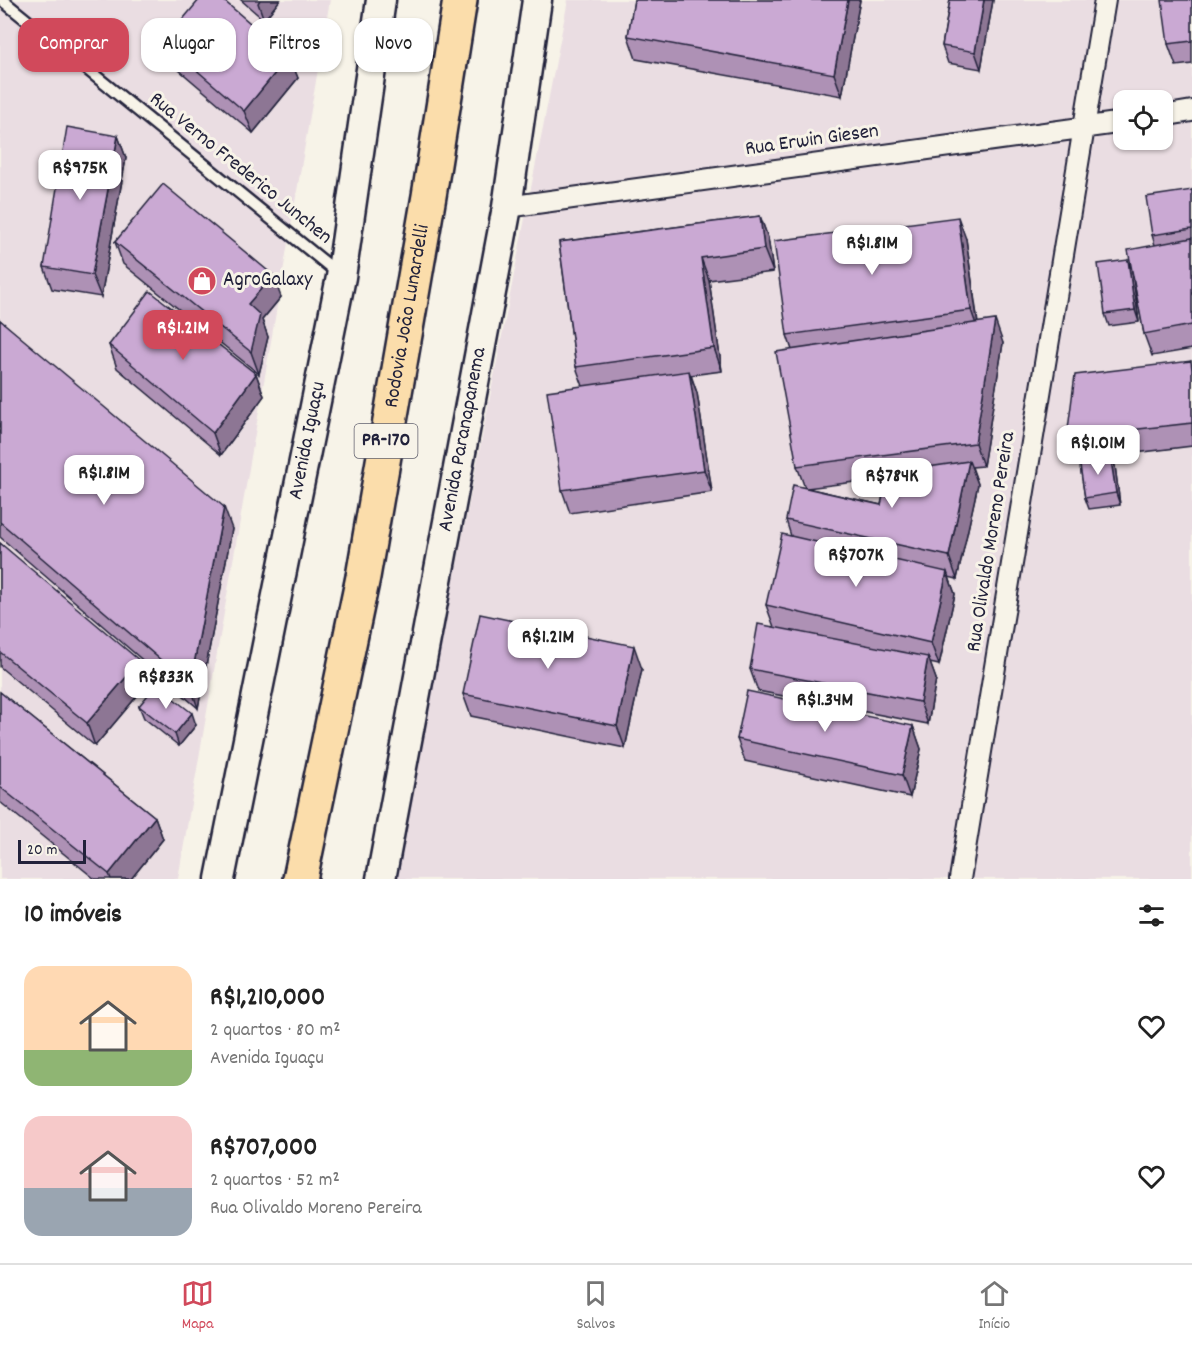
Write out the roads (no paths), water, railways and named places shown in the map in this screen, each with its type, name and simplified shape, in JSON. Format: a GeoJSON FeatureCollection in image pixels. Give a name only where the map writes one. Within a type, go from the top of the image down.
{"type":"FeatureCollection","features":[{"type":"Feature","properties":{"kind":"highway","name":"Rodovia João Lunardelli"},"geometry":{"type":"LineString","coordinates":[[300,879],[363,578],[429,196],[460,0]]}},
{"type":"Feature","properties":{"kind":"street","name":"Avenida Iguaçu"},"geometry":{"type":"LineString","coordinates":[[220,879],[341,276],[381,0]]}},
{"type":"Feature","properties":{"kind":"street","name":"Avenida Paranapanema"},"geometry":{"type":"LineString","coordinates":[[381,879],[507,207],[537,0]]}},
{"type":"Feature","properties":{"kind":"street","name":"Rua Olivaldo Moreno Pereira"},"geometry":{"type":"LineString","coordinates":[[960,879],[1105,0]]}},
{"type":"Feature","properties":{"kind":"street"},"geometry":{"type":"LineString","coordinates":[[1173,114],[1192,111]]}},
{"type":"Feature","properties":{"kind":"street","name":"Rua Erwin Giesen"},"geometry":{"type":"LineString","coordinates":[[507,207],[1113,123]]}},
{"type":"Feature","properties":{"kind":"lane","name":"Rua Verno Frederico Junchen"},"geometry":{"type":"LineString","coordinates":[[2,0],[341,276]]}},
{"type":"Feature","properties":{"kind":"place","name":"AgroGalaxy"},"geometry":{"type":"Point","coordinates":[202,281]}}]}
